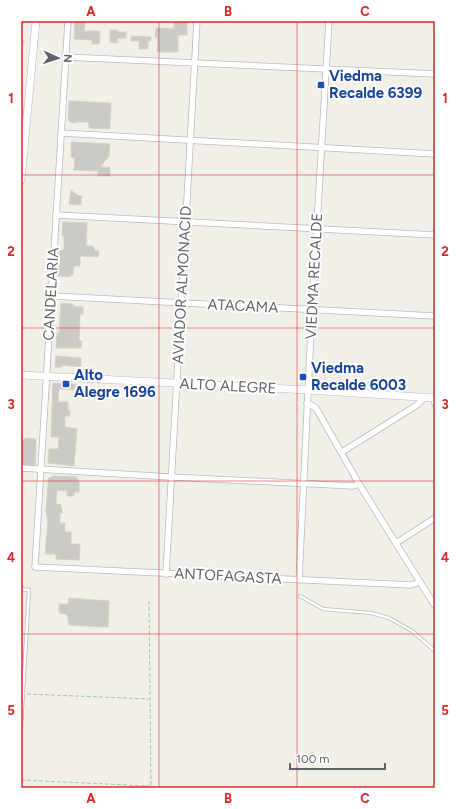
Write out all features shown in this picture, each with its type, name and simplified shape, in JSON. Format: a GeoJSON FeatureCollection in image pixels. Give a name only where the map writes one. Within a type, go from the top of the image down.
{"type":"FeatureCollection","features":[{"type":"Feature","properties":{"kind":"main road"},"geometry":{"type":"LineString","coordinates":[[21,180],[36,21]]}},
{"type":"Feature","properties":{"kind":"main road","name":"ALTO ALEGRE"},"geometry":{"type":"LineString","coordinates":[[21,375],[308,390],[435,400]]}},
{"type":"Feature","properties":{"kind":"street","name":"CANDELARIA"},"geometry":{"type":"LineString","coordinates":[[35,567],[68,21]]}},
{"type":"Feature","properties":{"kind":"street","name":"AVIADOR ALMONACID"},"geometry":{"type":"LineString","coordinates":[[166,574],[197,21]]}},
{"type":"Feature","properties":{"kind":"street","name":"VIEDMA RECALDE"},"geometry":{"type":"LineString","coordinates":[[298,580],[329,21]]}},
{"type":"Feature","properties":{"kind":"street"},"geometry":{"type":"LineString","coordinates":[[66,57],[435,74]]}},
{"type":"Feature","properties":{"kind":"street"},"geometry":{"type":"LineString","coordinates":[[61,133],[435,154]]}},
{"type":"Feature","properties":{"kind":"street"},"geometry":{"type":"LineString","coordinates":[[56,215],[435,234]]}},
{"type":"Feature","properties":{"kind":"street","name":"ATACAMA"},"geometry":{"type":"LineString","coordinates":[[52,296],[435,316]]}},
{"type":"Feature","properties":{"kind":"street"},"geometry":{"type":"LineString","coordinates":[[342,452],[417,405],[424,398]]}},
{"type":"Feature","properties":{"kind":"street"},"geometry":{"type":"LineString","coordinates":[[307,403],[316,408],[359,484],[435,606]]}},
{"type":"Feature","properties":{"kind":"street"},"geometry":{"type":"LineString","coordinates":[[21,468],[171,478],[353,486],[359,484]]}},
{"type":"Feature","properties":{"kind":"street"},"geometry":{"type":"LineString","coordinates":[[396,543],[435,518]]}},
{"type":"Feature","properties":{"kind":"street","name":"ANTOFAGASTA"},"geometry":{"type":"LineString","coordinates":[[35,567],[411,585],[420,582]]}},
{"type":"Feature","properties":{"kind":"lane"},"geometry":{"type":"LineString","coordinates":[[21,589],[29,590],[21,727]]}},
{"type":"Feature","properties":{"kind":"lane"},"geometry":{"type":"LineString","coordinates":[[300,596],[323,609],[371,613],[389,618],[412,631],[435,651]]}},
{"type":"Feature","properties":{"kind":"path"},"geometry":{"type":"LineString","coordinates":[[21,780],[150,787],[149,601]]}},
{"type":"Feature","properties":{"kind":"path"},"geometry":{"type":"LineString","coordinates":[[23,694],[150,700]]}},
{"type":"Feature","properties":{"kind":"building"},"geometry":{"type":"Polygon","coordinates":[[[75,21],[85,21],[84,31],[100,31],[99,44],[92,44],[92,40],[74,39],[75,21]]]}},
{"type":"Feature","properties":{"kind":"building"},"geometry":{"type":"Polygon","coordinates":[[[174,21],[187,21],[187,35],[178,35],[178,52],[157,52],[158,37],[155,37],[156,28],[174,29],[174,21]]]}},
{"type":"Feature","properties":{"kind":"building"},"geometry":{"type":"Polygon","coordinates":[[[110,30],[126,32],[126,38],[117,38],[117,43],[110,42],[110,30]]]}},
{"type":"Feature","properties":{"kind":"building"},"geometry":{"type":"Polygon","coordinates":[[[131,36],[151,37],[151,41],[148,41],[148,49],[139,49],[139,41],[131,41],[131,36]]]}},
{"type":"Feature","properties":{"kind":"building"},"geometry":{"type":"Polygon","coordinates":[[[69,101],[111,103],[110,129],[89,128],[89,122],[72,123],[68,120],[69,101]]]}},
{"type":"Feature","properties":{"kind":"building"},"geometry":{"type":"Polygon","coordinates":[[[71,142],[110,144],[109,156],[100,167],[110,167],[110,176],[98,176],[98,169],[96,171],[74,170],[75,158],[71,157],[71,142]]]}},
{"type":"Feature","properties":{"kind":"building"},"geometry":{"type":"Polygon","coordinates":[[[71,190],[77,195],[82,196],[81,205],[69,204],[71,190]]]}},
{"type":"Feature","properties":{"kind":"building"},"geometry":{"type":"Polygon","coordinates":[[[63,222],[87,223],[86,246],[93,246],[95,251],[99,251],[98,257],[80,256],[80,266],[74,266],[73,275],[68,277],[58,276],[60,250],[64,250],[64,236],[62,236],[63,222]]]}},
{"type":"Feature","properties":{"kind":"building"},"geometry":{"type":"Polygon","coordinates":[[[61,303],[83,307],[83,314],[80,314],[79,341],[82,341],[81,348],[56,348],[57,333],[59,333],[61,303]]]}},
{"type":"Feature","properties":{"kind":"building"},"geometry":{"type":"Polygon","coordinates":[[[56,356],[81,358],[81,367],[62,365],[62,367],[55,367],[56,356]]]}},
{"type":"Feature","properties":{"kind":"building"},"geometry":{"type":"Polygon","coordinates":[[[53,383],[76,384],[76,390],[59,389],[58,402],[68,402],[70,416],[65,416],[65,427],[77,429],[74,466],[48,463],[49,449],[58,449],[59,437],[51,437],[53,383]]]}},
{"type":"Feature","properties":{"kind":"building"},"geometry":{"type":"Polygon","coordinates":[[[26,438],[36,439],[35,465],[21,464],[21,441],[26,438]]]}},
{"type":"Feature","properties":{"kind":"building"},"geometry":{"type":"Polygon","coordinates":[[[53,476],[76,477],[79,482],[79,492],[74,492],[74,496],[67,496],[67,491],[57,490],[56,504],[60,504],[63,513],[60,513],[60,523],[65,523],[65,532],[71,532],[71,544],[80,544],[79,560],[56,559],[56,554],[45,554],[48,523],[46,511],[48,479],[53,476]]]}},
{"type":"Feature","properties":{"kind":"building"},"geometry":{"type":"Polygon","coordinates":[[[69,598],[109,601],[108,627],[69,625],[67,614],[59,613],[59,604],[68,604],[69,598]]]}},
{"type":"Feature","properties":{"kind":"place","name":"Viedma Recalde 6399"},"geometry":{"type":"Point","coordinates":[321,85]}},
{"type":"Feature","properties":{"kind":"place","name":"Viedma Recalde 6003"},"geometry":{"type":"Point","coordinates":[303,377]}},
{"type":"Feature","properties":{"kind":"place","name":"Alto Alegre 1696"},"geometry":{"type":"Point","coordinates":[66,384]}}]}
